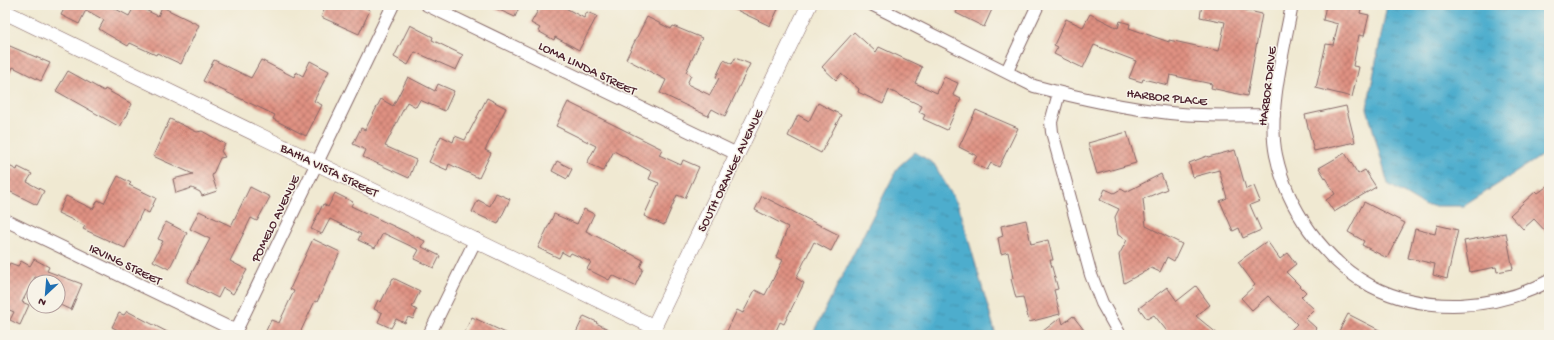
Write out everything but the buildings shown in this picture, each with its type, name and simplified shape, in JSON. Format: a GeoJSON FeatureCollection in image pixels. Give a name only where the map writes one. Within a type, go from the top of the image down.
{"type":"FeatureCollection","features":[{"type":"Feature","properties":{"kind":"street","name":"POMELO AVENUE"},"geometry":{"type":"LineString","coordinates":[[235,333],[316,162],[393,5]]}},
{"type":"Feature","properties":{"kind":"street","name":"LOMA LINDA STREET"},"geometry":{"type":"LineString","coordinates":[[427,5],[737,154]]}},
{"type":"Feature","properties":{"kind":"street","name":"SOUTH ORANGE AVENUE"},"geometry":{"type":"LineString","coordinates":[[652,331],[808,5]]}},
{"type":"Feature","properties":{"kind":"street"},"geometry":{"type":"LineString","coordinates":[[873,5],[1007,71],[1034,86],[1059,93],[1052,122],[1052,132],[1091,275],[1102,303],[1120,335]]}},
{"type":"Feature","properties":{"kind":"street"},"geometry":{"type":"LineString","coordinates":[[1007,71],[1038,5]]}},
{"type":"Feature","properties":{"kind":"street","name":"HARBOR DRIVE"},"geometry":{"type":"LineString","coordinates":[[1292,5],[1274,115],[1276,155],[1282,178],[1298,212],[1307,227],[1336,261],[1370,285],[1385,292],[1416,301],[1438,305],[1466,305],[1501,300],[1521,294],[1549,281]]}},
{"type":"Feature","properties":{"kind":"street","name":"BAHIA VISTA STREET"},"geometry":{"type":"LineString","coordinates":[[5,12],[476,239],[652,331]]}},
{"type":"Feature","properties":{"kind":"street","name":"HARBOR PLACE"},"geometry":{"type":"LineString","coordinates":[[1059,93],[1129,107],[1171,113],[1206,115],[1274,115]]}},
{"type":"Feature","properties":{"kind":"street","name":"IRVING STREET"},"geometry":{"type":"LineString","coordinates":[[5,220],[235,333]]}},
{"type":"Feature","properties":{"kind":"street"},"geometry":{"type":"LineString","coordinates":[[429,335],[476,239]]}},
{"type":"Feature","properties":{"kind":"water"},"geometry":{"type":"Polygon","coordinates":[[[1387,5],[1549,5],[1549,151],[1464,206],[1425,206],[1388,184],[1367,108],[1387,5]]]}},
{"type":"Feature","properties":{"kind":"water"},"geometry":{"type":"Polygon","coordinates":[[[915,152],[934,164],[959,207],[996,335],[812,335],[898,167],[915,152]]]}}]}
